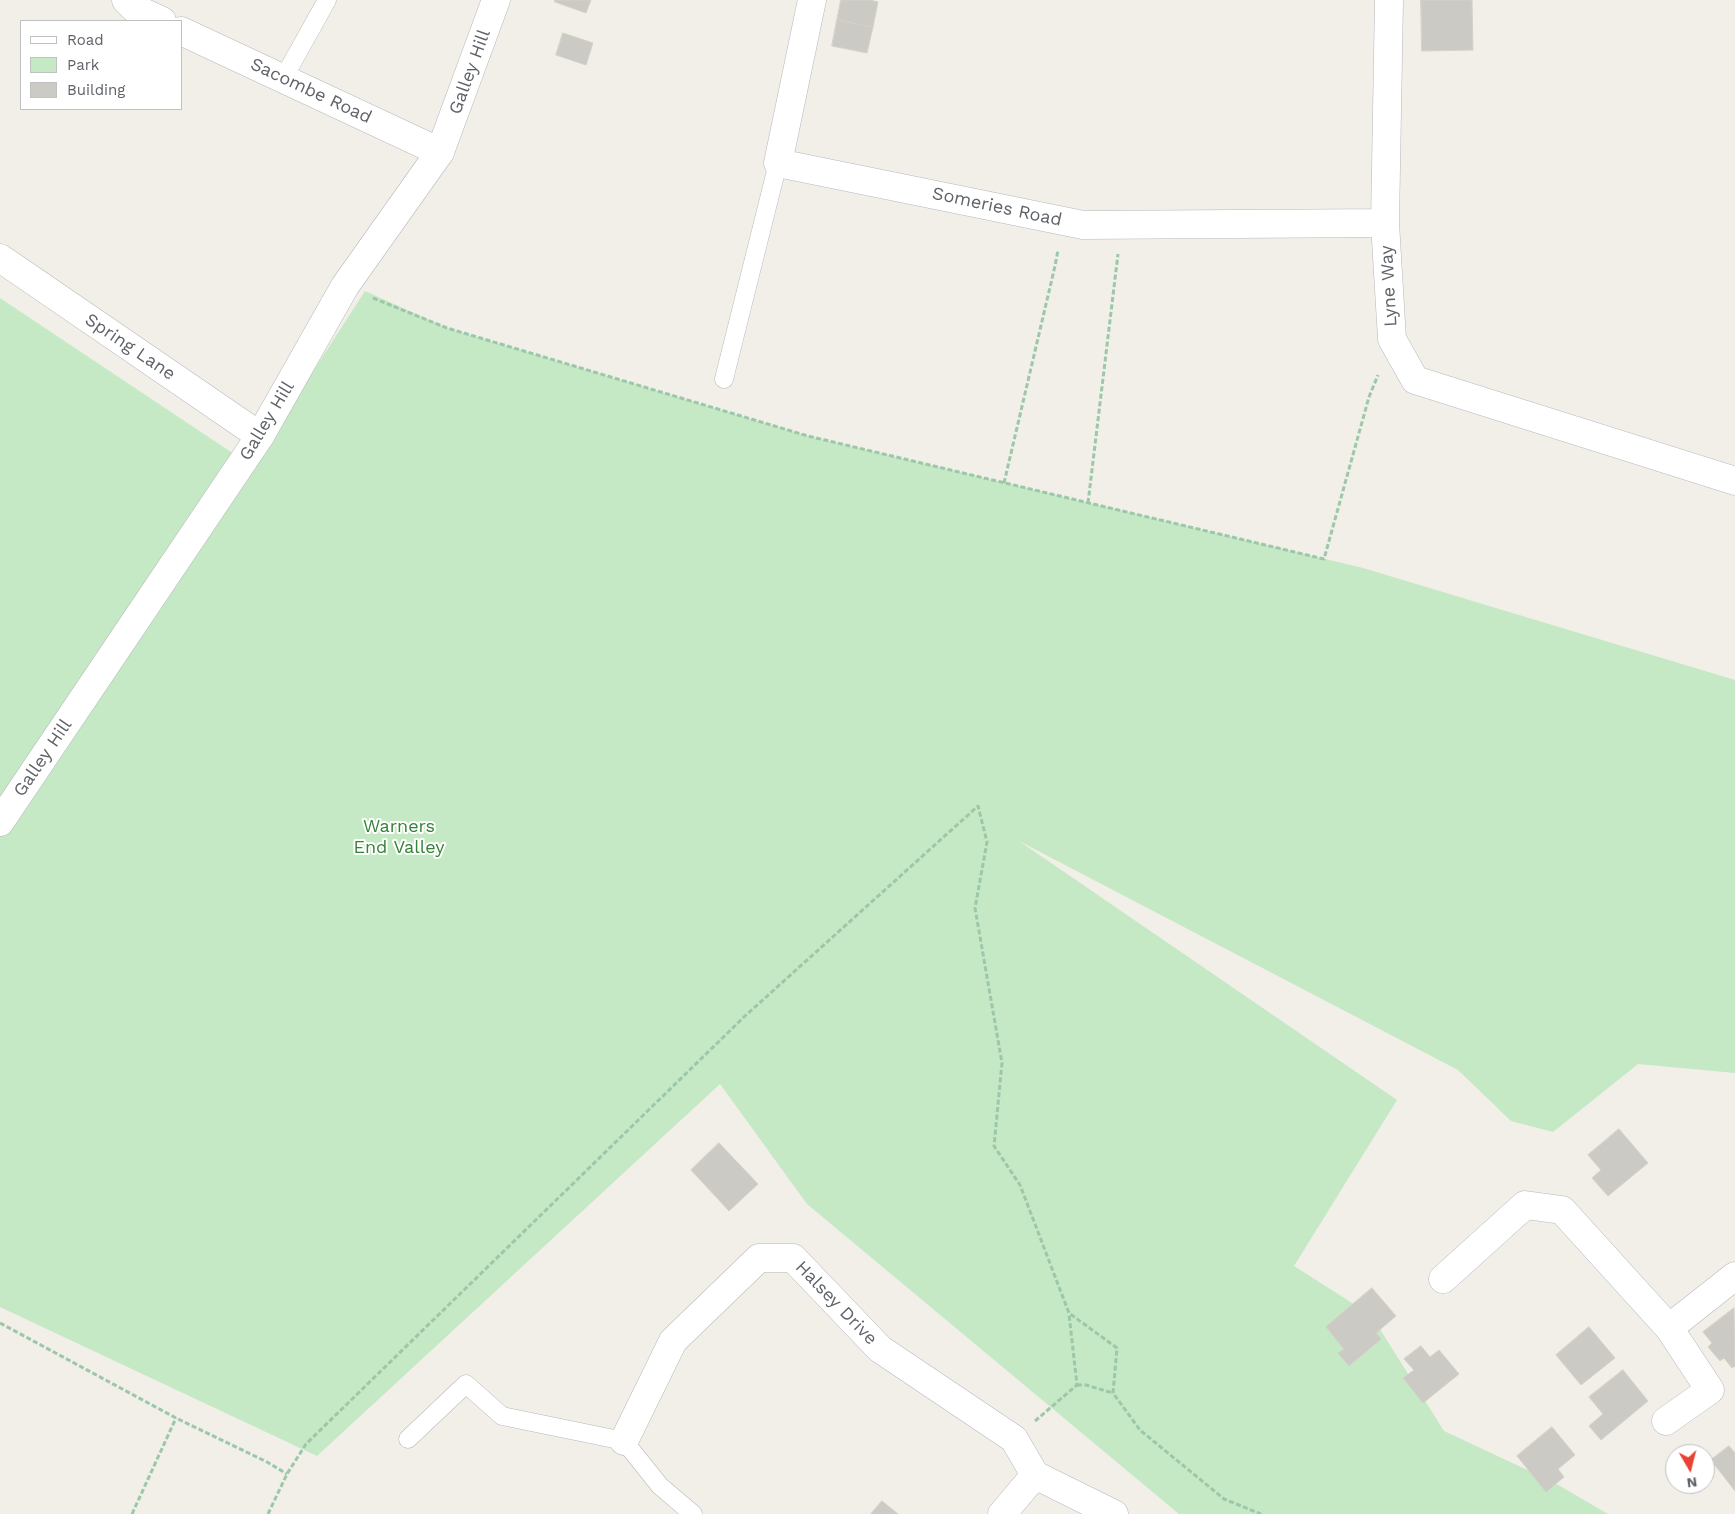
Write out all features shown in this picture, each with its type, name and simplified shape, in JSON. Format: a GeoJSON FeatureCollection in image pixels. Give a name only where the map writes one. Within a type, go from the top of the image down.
{"type":"FeatureCollection","features":[{"type":"Feature","properties":{"kind":"street"},"geometry":{"type":"LineString","coordinates":[[126,0],[134,8],[160,20]]}},
{"type":"Feature","properties":{"kind":"street","name":"Galley Hill"},"geometry":{"type":"LineString","coordinates":[[0,822],[260,436],[345,286],[440,152],[496,0]]}},
{"type":"Feature","properties":{"kind":"street"},"geometry":{"type":"LineString","coordinates":[[778,162],[812,0]]}},
{"type":"Feature","properties":{"kind":"street","name":"Lyne Way"},"geometry":{"type":"LineString","coordinates":[[1389,0],[1385,223],[1392,339],[1415,380],[1735,481]]}},
{"type":"Feature","properties":{"kind":"street","name":"Sacombe Road"},"geometry":{"type":"LineString","coordinates":[[182,31],[440,152]]}},
{"type":"Feature","properties":{"kind":"street","name":"Someries Road"},"geometry":{"type":"LineString","coordinates":[[778,162],[1083,225],[1385,223]]}},
{"type":"Feature","properties":{"kind":"street","name":"Spring Lane"},"geometry":{"type":"LineString","coordinates":[[0,258],[260,436]]}},
{"type":"Feature","properties":{"kind":"street"},"geometry":{"type":"LineString","coordinates":[[1443,1279],[1525,1205],[1562,1210],[1669,1328],[1710,1390],[1666,1421]]}},
{"type":"Feature","properties":{"kind":"street","name":"Halsey Drive"},"geometry":{"type":"LineString","coordinates":[[624,1441],[673,1341],[759,1258],[793,1258],[880,1349],[1014,1439],[1035,1476]]}},
{"type":"Feature","properties":{"kind":"street"},"geometry":{"type":"LineString","coordinates":[[1669,1328],[1735,1276]]}},
{"type":"Feature","properties":{"kind":"street"},"geometry":{"type":"LineString","coordinates":[[1002,1514],[1035,1476],[1114,1514]]}},
{"type":"Feature","properties":{"kind":"lane"},"geometry":{"type":"LineString","coordinates":[[283,79],[327,0]]}},
{"type":"Feature","properties":{"kind":"lane"},"geometry":{"type":"LineString","coordinates":[[724,379],[778,162]]}},
{"type":"Feature","properties":{"kind":"lane"},"geometry":{"type":"LineString","coordinates":[[408,1438],[466,1384],[502,1416],[624,1441],[660,1486],[693,1514]]}},
{"type":"Feature","properties":{"kind":"path"},"geometry":{"type":"LineString","coordinates":[[1004,483],[1055,266],[1062,221]]}},
{"type":"Feature","properties":{"kind":"path"},"geometry":{"type":"LineString","coordinates":[[1088,503],[1122,224]]}},
{"type":"Feature","properties":{"kind":"path"},"geometry":{"type":"LineString","coordinates":[[345,286],[447,328],[808,436],[1324,559],[1369,397],[1392,339]]}},
{"type":"Feature","properties":{"kind":"path"},"geometry":{"type":"LineString","coordinates":[[268,1514],[287,1474],[306,1444],[744,1016],[978,806],[987,842],[975,908],[1002,1064],[994,1146],[1020,1185],[1069,1313],[1077,1385]]}},
{"type":"Feature","properties":{"kind":"path"},"geometry":{"type":"LineString","coordinates":[[1069,1313],[1117,1348],[1113,1393]]}},
{"type":"Feature","properties":{"kind":"path"},"geometry":{"type":"LineString","coordinates":[[0,1323],[176,1418],[287,1474]]}},
{"type":"Feature","properties":{"kind":"path"},"geometry":{"type":"LineString","coordinates":[[1014,1439],[1077,1385],[1086,1385],[1113,1393],[1140,1430],[1224,1499],[1261,1514]]}},
{"type":"Feature","properties":{"kind":"path"},"geometry":{"type":"LineString","coordinates":[[132,1514],[176,1418]]}},
{"type":"Feature","properties":{"kind":"green space","name":"Warners End Valley"},"geometry":{"type":"Polygon","coordinates":[[[365,291],[447,328],[808,436],[1363,568],[1735,680],[1735,1073],[1638,1064],[1553,1132],[1511,1121],[1458,1070],[1019,841],[1397,1100],[1294,1266],[1371,1315],[1444,1431],[1553,1482],[1608,1514],[1179,1514],[807,1204],[720,1084],[317,1456],[0,1307],[0,298],[252,466],[365,291]]]}},
{"type":"Feature","properties":{"kind":"building"},"geometry":{"type":"Polygon","coordinates":[[[555,0],[591,0],[586,13],[555,2],[555,0]]]}},
{"type":"Feature","properties":{"kind":"building"},"geometry":{"type":"Polygon","coordinates":[[[841,0],[870,0],[878,2],[873,27],[837,20],[841,0]]]}},
{"type":"Feature","properties":{"kind":"building"},"geometry":{"type":"Polygon","coordinates":[[[1421,0],[1472,0],[1473,50],[1422,51],[1421,0]]]}},
{"type":"Feature","properties":{"kind":"building"},"geometry":{"type":"Polygon","coordinates":[[[837,20],[873,27],[867,53],[832,46],[837,20]]]}},
{"type":"Feature","properties":{"kind":"building"},"geometry":{"type":"Polygon","coordinates":[[[563,33],[593,43],[586,65],[556,55],[563,33]]]}},
{"type":"Feature","properties":{"kind":"building"},"geometry":{"type":"Polygon","coordinates":[[[1619,1129],[1648,1163],[1608,1196],[1592,1178],[1601,1170],[1588,1155],[1619,1129]]]}},
{"type":"Feature","properties":{"kind":"building"},"geometry":{"type":"Polygon","coordinates":[[[719,1143],[758,1184],[729,1211],[691,1170],[719,1143]]]}},
{"type":"Feature","properties":{"kind":"building"},"geometry":{"type":"Polygon","coordinates":[[[1372,1288],[1396,1316],[1376,1333],[1381,1339],[1349,1366],[1338,1353],[1344,1349],[1326,1327],[1372,1288]]]}},
{"type":"Feature","properties":{"kind":"building"},"geometry":{"type":"Polygon","coordinates":[[[1734,1308],[1735,1366],[1732,1368],[1724,1358],[1720,1361],[1708,1347],[1712,1343],[1703,1332],[1734,1308]]]}},
{"type":"Feature","properties":{"kind":"building"},"geometry":{"type":"Polygon","coordinates":[[[1589,1327],[1615,1358],[1581,1385],[1556,1355],[1589,1327]]]}},
{"type":"Feature","properties":{"kind":"building"},"geometry":{"type":"Polygon","coordinates":[[[1421,1346],[1430,1357],[1439,1350],[1459,1374],[1423,1403],[1403,1378],[1414,1370],[1404,1359],[1421,1346]]]}},
{"type":"Feature","properties":{"kind":"building"},"geometry":{"type":"Polygon","coordinates":[[[1623,1370],[1648,1401],[1601,1440],[1589,1426],[1603,1414],[1589,1397],[1623,1370]]]}},
{"type":"Feature","properties":{"kind":"building"},"geometry":{"type":"Polygon","coordinates":[[[1552,1427],[1575,1455],[1558,1469],[1564,1477],[1546,1492],[1517,1456],[1552,1427]]]}},
{"type":"Feature","properties":{"kind":"building"},"geometry":{"type":"Polygon","coordinates":[[[1729,1446],[1735,1453],[1735,1491],[1715,1465],[1715,1457],[1729,1446]]]}},
{"type":"Feature","properties":{"kind":"building"},"geometry":{"type":"Polygon","coordinates":[[[882,1501],[898,1514],[871,1514],[882,1501]]]}}]}
